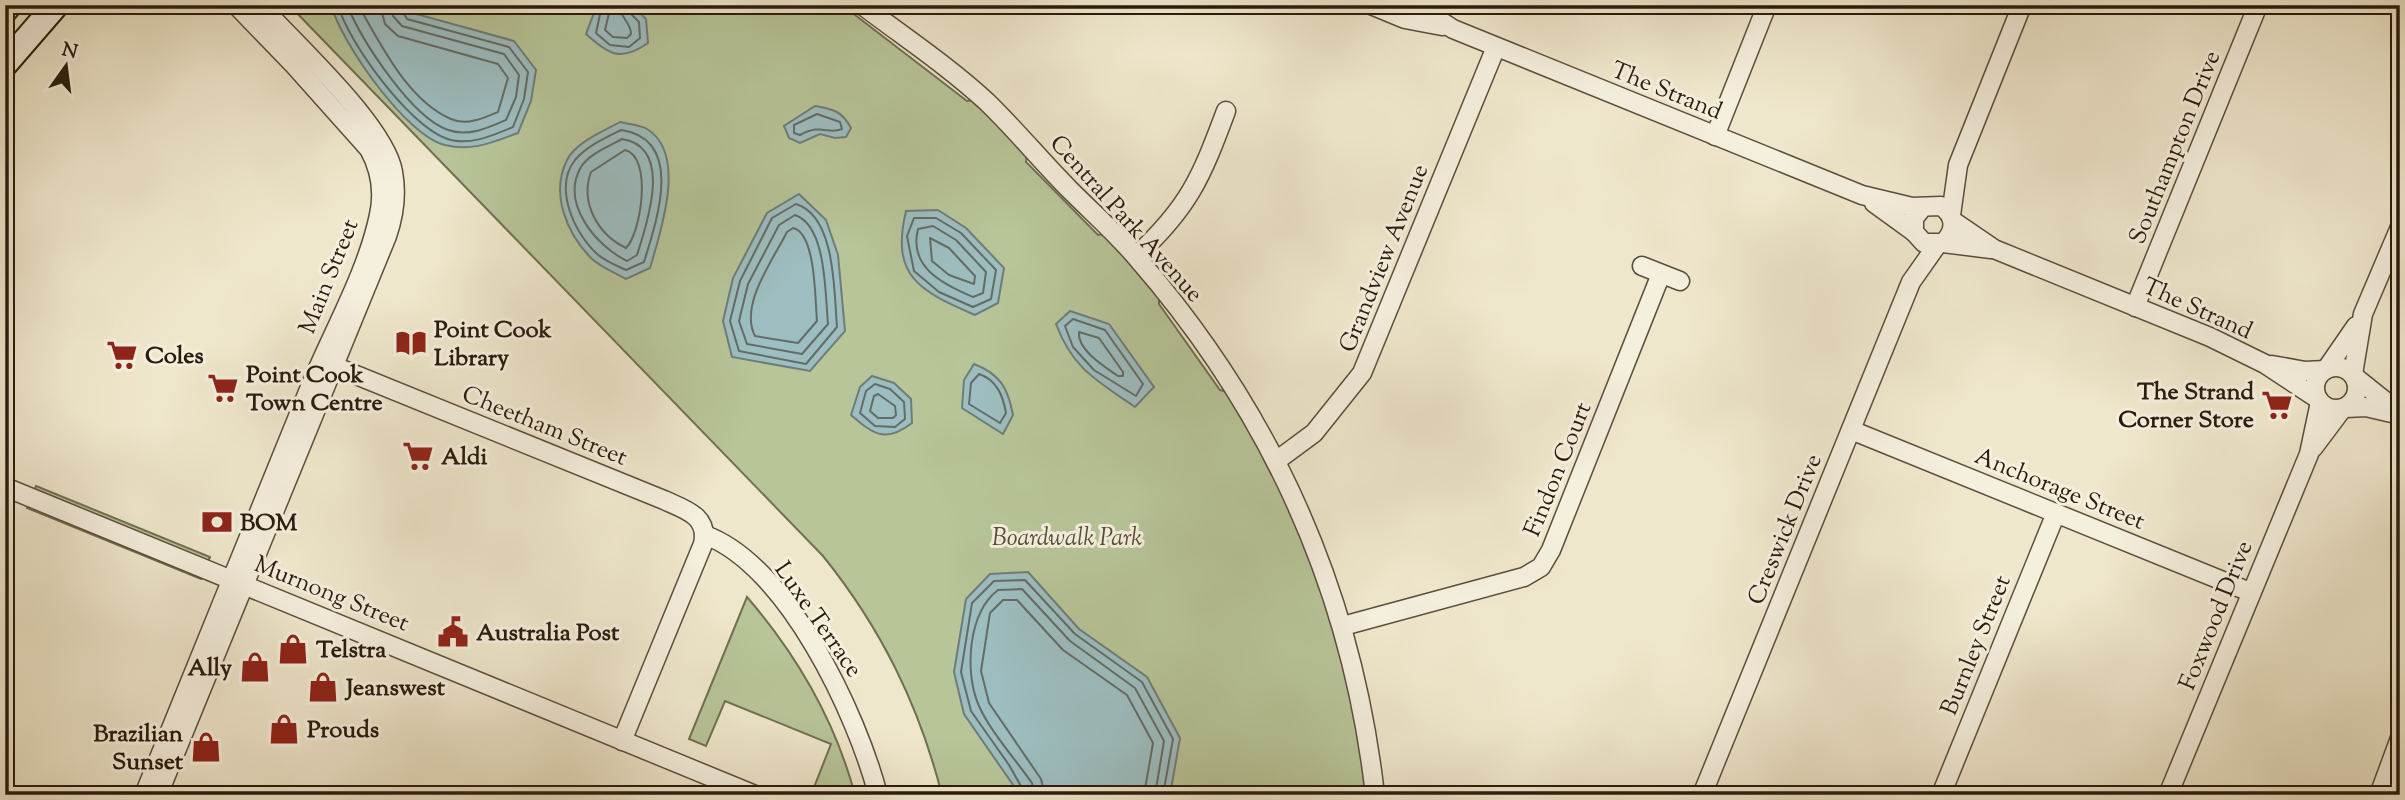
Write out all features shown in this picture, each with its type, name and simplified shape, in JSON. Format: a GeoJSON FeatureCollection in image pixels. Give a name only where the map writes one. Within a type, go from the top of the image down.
{"type":"FeatureCollection","features":[{"type":"Feature","properties":{"kind":"main road"},"geometry":{"type":"LineString","coordinates":[[5,10],[9,5]]}},
{"type":"Feature","properties":{"kind":"main road"},"geometry":{"type":"LineString","coordinates":[[5,64],[56,5]]}},
{"type":"Feature","properties":{"kind":"street","name":"Main Street"},"geometry":{"type":"LineString","coordinates":[[144,795],[238,581],[327,363],[379,215],[381,197],[376,162],[345,120],[236,5]]}},
{"type":"Feature","properties":{"kind":"street","name":"Main Street"},"geometry":{"type":"LineString","coordinates":[[260,5],[363,119],[386,153],[393,171],[394,207],[387,236],[327,363]]}},
{"type":"Feature","properties":{"kind":"street","name":"Central Park Avenue"},"geometry":{"type":"LineString","coordinates":[[862,5],[987,103],[1136,256],[1219,364],[1276,461],[1312,539],[1343,626],[1366,730],[1375,795]]}},
{"type":"Feature","properties":{"kind":"street","name":"The Strand"},"geometry":{"type":"LineString","coordinates":[[1371,5],[1405,19],[1452,29],[1863,195],[1898,205],[1925,206]]}},
{"type":"Feature","properties":{"kind":"street","name":"The Strand"},"geometry":{"type":"LineString","coordinates":[[1416,5],[1452,29]]}},
{"type":"Feature","properties":{"kind":"street"},"geometry":{"type":"LineString","coordinates":[[1715,136],[1768,5]]}},
{"type":"Feature","properties":{"kind":"street"},"geometry":{"type":"LineString","coordinates":[[1958,165],[1914,218],[1915,234],[1924,243],[1940,244],[1951,233],[1958,165],[2022,5]]}},
{"type":"Feature","properties":{"kind":"street","name":"Southampton Drive"},"geometry":{"type":"LineString","coordinates":[[2135,307],[2258,5]]}},
{"type":"Feature","properties":{"kind":"street","name":"Grandview Avenue"},"geometry":{"type":"LineString","coordinates":[[1276,461],[1314,433],[1362,373],[1496,47]]}},
{"type":"Feature","properties":{"kind":"street"},"geometry":{"type":"LineString","coordinates":[[1136,256],[1172,219],[1193,192],[1226,111]]}},
{"type":"Feature","properties":{"kind":"street","name":"The Strand"},"geometry":{"type":"LineString","coordinates":[[1863,195],[1915,234]]}},
{"type":"Feature","properties":{"kind":"street"},"geometry":{"type":"LineString","coordinates":[[1925,206],[1941,206],[1952,218]]}},
{"type":"Feature","properties":{"kind":"street","name":"The Strand"},"geometry":{"type":"LineString","coordinates":[[1952,218],[1994,249],[2201,333],[2265,364],[2319,400]]}},
{"type":"Feature","properties":{"kind":"street"},"geometry":{"type":"LineString","coordinates":[[2400,227],[2363,314],[2315,385],[2319,400],[2331,409],[2366,407],[2400,414]]}},
{"type":"Feature","properties":{"kind":"street","name":"Creswick Drive"},"geometry":{"type":"LineString","coordinates":[[1911,282],[1915,234]]}},
{"type":"Feature","properties":{"kind":"street","name":"The Strand"},"geometry":{"type":"LineString","coordinates":[[1940,244],[1994,249]]}},
{"type":"Feature","properties":{"kind":"street","name":"Creswick Drive"},"geometry":{"type":"LineString","coordinates":[[1702,795],[1911,282],[1940,244]]}},
{"type":"Feature","properties":{"kind":"street"},"geometry":{"type":"LineString","coordinates":[[1642,266],[1680,281]]}},
{"type":"Feature","properties":{"kind":"street","name":"Findon Court"},"geometry":{"type":"LineString","coordinates":[[1343,626],[1524,577],[1541,567],[1551,550],[1661,274]]}},
{"type":"Feature","properties":{"kind":"street"},"geometry":{"type":"LineString","coordinates":[[2344,408],[2357,393],[2354,376],[2363,314]]}},
{"type":"Feature","properties":{"kind":"street","name":"Cheetham Street"},"geometry":{"type":"LineString","coordinates":[[327,363],[664,500],[696,516],[705,531]]}},
{"type":"Feature","properties":{"kind":"street","name":"The Strand"},"geometry":{"type":"LineString","coordinates":[[2265,364],[2305,371],[2326,369]]}},
{"type":"Feature","properties":{"kind":"street"},"geometry":{"type":"LineString","coordinates":[[2326,369],[2344,368],[2400,414]]}},
{"type":"Feature","properties":{"kind":"street","name":"Foxwood Drive"},"geometry":{"type":"LineString","coordinates":[[2168,795],[2309,454],[2319,400]]}},
{"type":"Feature","properties":{"kind":"street","name":"Foxwood Drive"},"geometry":{"type":"LineString","coordinates":[[2309,454],[2344,408]]}},
{"type":"Feature","properties":{"kind":"street","name":"Anchorage Street"},"geometry":{"type":"LineString","coordinates":[[1851,430],[2250,592]]}},
{"type":"Feature","properties":{"kind":"street","name":"Murnong Street"},"geometry":{"type":"LineString","coordinates":[[5,487],[548,707],[622,741],[755,795]]}},
{"type":"Feature","properties":{"kind":"street","name":"Burnley Street"},"geometry":{"type":"LineString","coordinates":[[1941,795],[2056,513]]}},
{"type":"Feature","properties":{"kind":"street"},"geometry":{"type":"LineString","coordinates":[[622,741],[705,531]]}},
{"type":"Feature","properties":{"kind":"street","name":"Luxe Terrace"},"geometry":{"type":"LineString","coordinates":[[705,531],[726,543],[768,584],[830,669],[859,733],[878,795]]}},
{"type":"Feature","properties":{"kind":"street","name":"Main Street"},"geometry":{"type":"LineString","coordinates":[[158,795],[238,581]]}},
{"type":"Feature","properties":{"kind":"street"},"geometry":{"type":"LineString","coordinates":[[2379,795],[2400,738]]}},
{"type":"Feature","properties":{"kind":"green space","name":"Boardwalk Park"},"geometry":{"type":"Polygon","coordinates":[[[289,5],[842,5],[967,101],[973,100],[1027,154],[1026,162],[1098,235],[1104,234],[1159,297],[1159,304],[1220,390],[1228,392],[1255,438],[1300,536],[1336,638],[1361,742],[1369,795],[942,795],[922,730],[896,669],[863,611],[823,556],[289,5]]]}},
{"type":"Feature","properties":{"kind":"green space"},"geometry":{"type":"Polygon","coordinates":[[[36,486],[210,557],[201,579],[27,508],[36,486]]]}},
{"type":"Feature","properties":{"kind":"green space"},"geometry":{"type":"Polygon","coordinates":[[[747,597],[782,642],[812,690],[837,741],[855,795],[825,795],[813,790],[831,744],[725,701],[706,746],[689,739],[747,597]]]}},
{"type":"Feature","properties":{"kind":"water"},"geometry":{"type":"Polygon","coordinates":[[[331,5],[405,5],[409,12],[514,41],[536,70],[531,101],[518,133],[482,145],[464,147],[445,145],[429,138],[394,107],[377,86],[348,41],[331,5]]]}},
{"type":"Feature","properties":{"kind":"water"},"geometry":{"type":"Polygon","coordinates":[[[597,5],[632,5],[646,19],[648,43],[623,54],[615,54],[602,47],[586,34],[597,5]]]}},
{"type":"Feature","properties":{"kind":"water"},"geometry":{"type":"Polygon","coordinates":[[[815,106],[832,110],[844,118],[851,128],[846,137],[835,138],[820,134],[800,143],[789,138],[784,126],[815,106]]]}},
{"type":"Feature","properties":{"kind":"water"},"geometry":{"type":"Polygon","coordinates":[[[620,122],[647,129],[659,141],[666,156],[669,175],[660,235],[650,268],[626,279],[592,259],[575,238],[564,213],[560,186],[562,173],[571,154],[591,138],[620,122]]]}},
{"type":"Feature","properties":{"kind":"water"},"geometry":{"type":"Polygon","coordinates":[[[799,194],[826,220],[838,255],[845,331],[810,371],[732,357],[723,321],[733,278],[767,213],[799,194]]]}},
{"type":"Feature","properties":{"kind":"water"},"geometry":{"type":"Polygon","coordinates":[[[938,210],[966,228],[1004,268],[998,303],[975,315],[925,289],[914,279],[907,267],[902,252],[906,211],[938,210]]]}},
{"type":"Feature","properties":{"kind":"water"},"geometry":{"type":"Polygon","coordinates":[[[1070,311],[1109,324],[1154,387],[1135,407],[1087,372],[1070,352],[1056,324],[1070,311]]]}},
{"type":"Feature","properties":{"kind":"water"},"geometry":{"type":"Polygon","coordinates":[[[974,364],[996,377],[1008,397],[1013,415],[1003,434],[962,408],[964,380],[974,364]]]}},
{"type":"Feature","properties":{"kind":"water"},"geometry":{"type":"Polygon","coordinates":[[[872,376],[894,383],[911,399],[912,423],[887,435],[874,432],[851,415],[860,387],[872,376]]]}},
{"type":"Feature","properties":{"kind":"water"},"geometry":{"type":"Polygon","coordinates":[[[1028,572],[1079,629],[1147,677],[1180,738],[1170,795],[1020,795],[964,714],[954,672],[966,599],[990,574],[1028,572]]]}},
{"type":"Feature","properties":{"kind":"place","name":"Point Cook Library"},"geometry":{"type":"Point","coordinates":[411,343]}},
{"type":"Feature","properties":{"kind":"place","name":"Coles"},"geometry":{"type":"Point","coordinates":[122,355]}},
{"type":"Feature","properties":{"kind":"place","name":"Point Cook Town Centre"},"geometry":{"type":"Point","coordinates":[223,388]}},
{"type":"Feature","properties":{"kind":"place","name":"The Strand Corner Store"},"geometry":{"type":"Point","coordinates":[2277,405]}},
{"type":"Feature","properties":{"kind":"place","name":"Aldi"},"geometry":{"type":"Point","coordinates":[418,456]}},
{"type":"Feature","properties":{"kind":"place","name":"BOM"},"geometry":{"type":"Point","coordinates":[217,522]}},
{"type":"Feature","properties":{"kind":"place","name":"Australia Post"},"geometry":{"type":"Point","coordinates":[453,632]}},
{"type":"Feature","properties":{"kind":"place","name":"Telstra"},"geometry":{"type":"Point","coordinates":[293,649]}},
{"type":"Feature","properties":{"kind":"place","name":"Ally"},"geometry":{"type":"Point","coordinates":[255,667]}},
{"type":"Feature","properties":{"kind":"place","name":"Jeanswest"},"geometry":{"type":"Point","coordinates":[323,687]}},
{"type":"Feature","properties":{"kind":"place","name":"Prouds"},"geometry":{"type":"Point","coordinates":[284,729]}},
{"type":"Feature","properties":{"kind":"place","name":"Brazilian Sunset"},"geometry":{"type":"Point","coordinates":[206,747]}}]}
